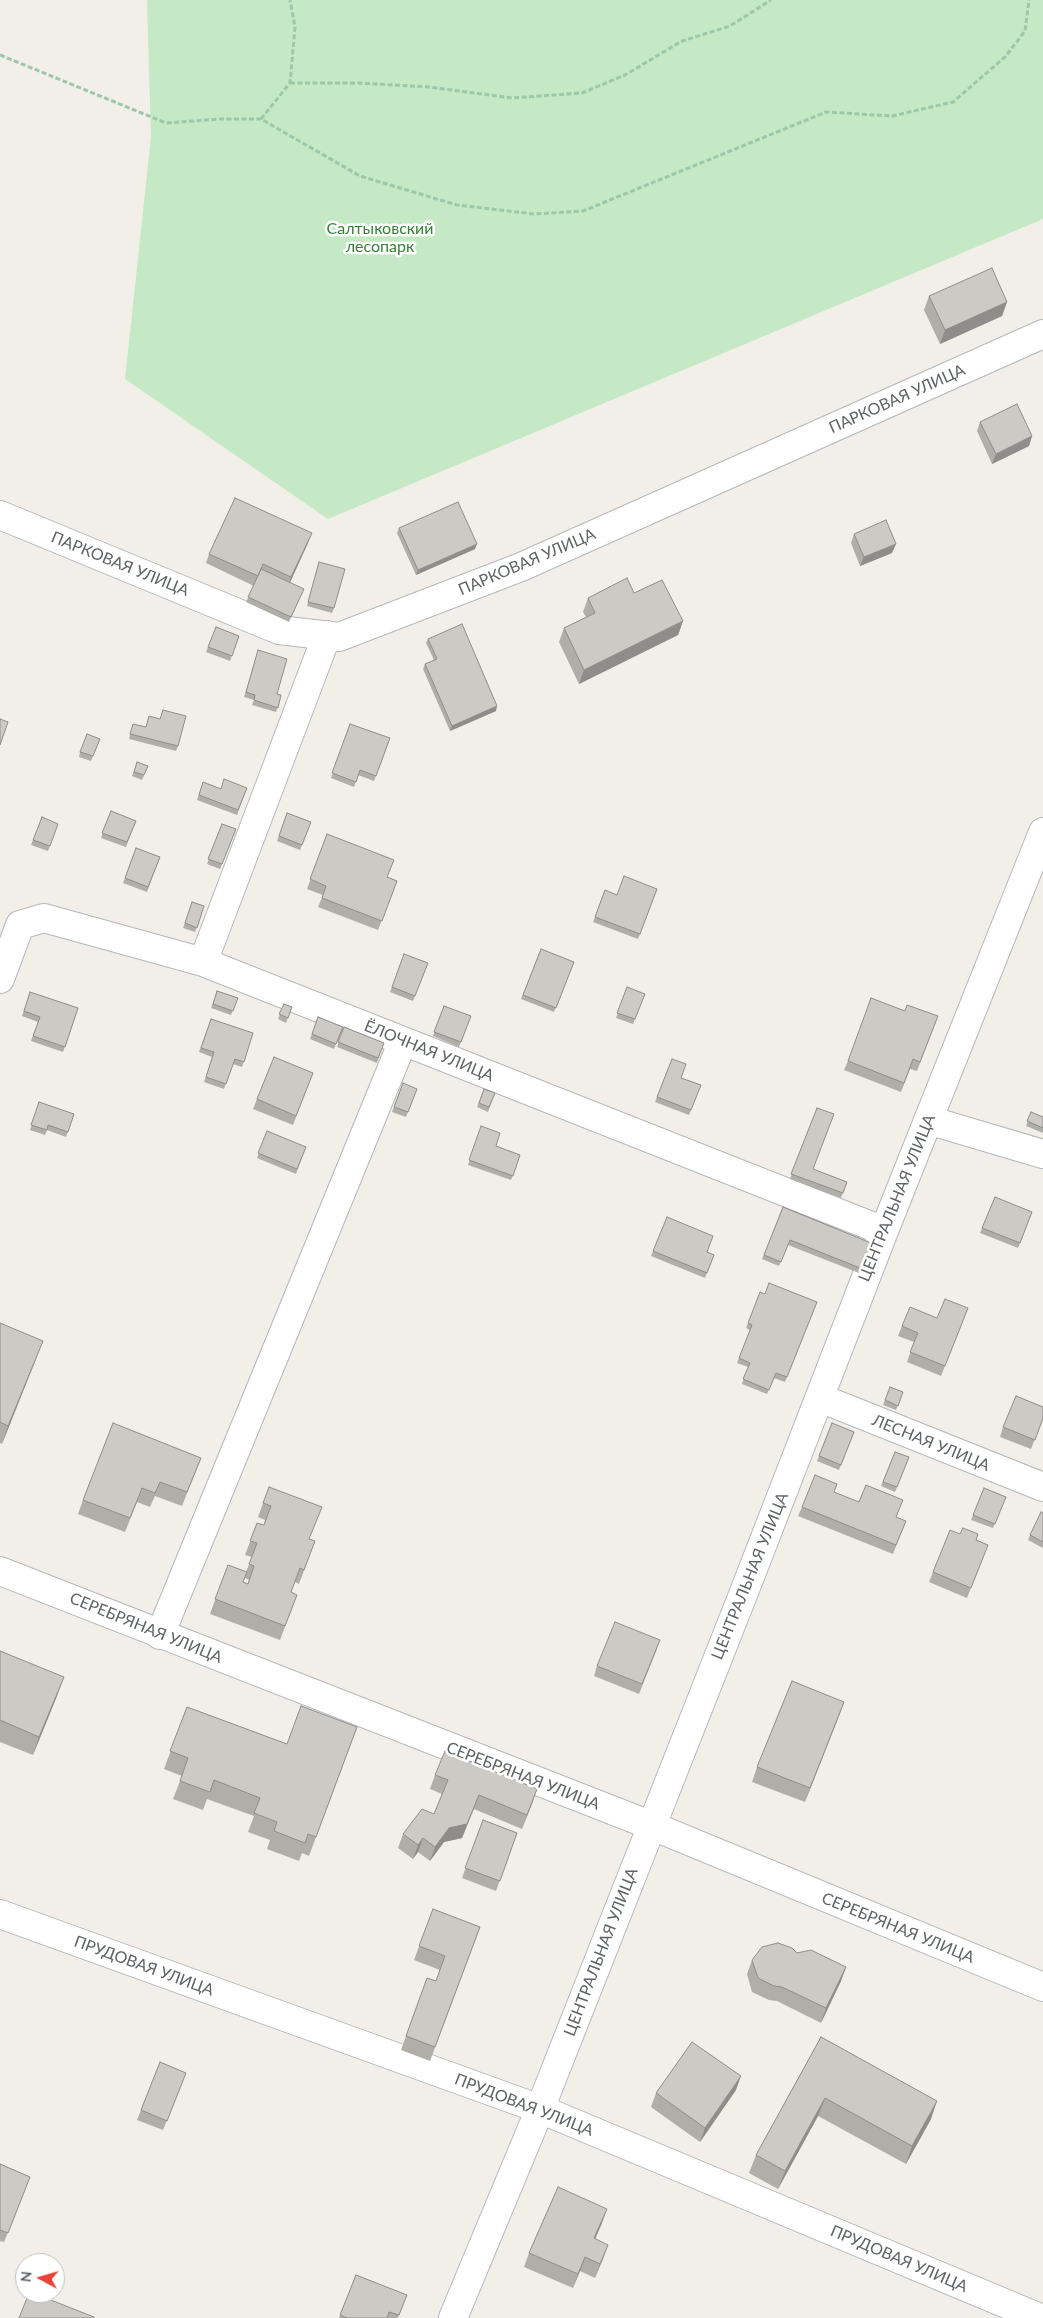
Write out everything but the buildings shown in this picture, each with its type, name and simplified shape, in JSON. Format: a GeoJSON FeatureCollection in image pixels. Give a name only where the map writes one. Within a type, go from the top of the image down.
{"type":"FeatureCollection","features":[{"type":"Feature","properties":{"kind":"street","name":"ПАРКОВАЯ УЛИЦА"},"geometry":{"type":"LineString","coordinates":[[0,515],[279,630],[339,636],[521,568],[1043,334]]}},
{"type":"Feature","properties":{"kind":"street"},"geometry":{"type":"LineString","coordinates":[[203,962],[327,635]]}},
{"type":"Feature","properties":{"kind":"street","name":"ЦЕНТРАЛЬНАЯ УЛИЦА"},"geometry":{"type":"LineString","coordinates":[[453,2318],[540,2109],[650,1825],[1043,832]]}},
{"type":"Feature","properties":{"kind":"street","name":"ЁЛОЧНАЯ УЛИЦА"},"geometry":{"type":"LineString","coordinates":[[0,978],[20,925],[44,918],[203,962],[884,1231]]}},
{"type":"Feature","properties":{"kind":"street"},"geometry":{"type":"LineString","coordinates":[[160,1634],[403,1041]]}},
{"type":"Feature","properties":{"kind":"street"},"geometry":{"type":"LineString","coordinates":[[928,1120],[1043,1154]]}},
{"type":"Feature","properties":{"kind":"street","name":"ЛЕСНАЯ УЛИЦА"},"geometry":{"type":"LineString","coordinates":[[820,1398],[1043,1487]]}},
{"type":"Feature","properties":{"kind":"street","name":"СЕРЕБРЯНАЯ УЛИЦА"},"geometry":{"type":"LineString","coordinates":[[0,1570],[650,1825],[1043,1988]]}},
{"type":"Feature","properties":{"kind":"street","name":"ПРУДОВАЯ УЛИЦА"},"geometry":{"type":"LineString","coordinates":[[0,1914],[540,2109],[1040,2318]]}},
{"type":"Feature","properties":{"kind":"path"},"geometry":{"type":"LineString","coordinates":[[261,119],[290,83],[295,27],[290,0]]}},
{"type":"Feature","properties":{"kind":"path"},"geometry":{"type":"LineString","coordinates":[[290,83],[359,83],[429,87],[512,98],[582,93],[625,75],[682,41],[730,26],[771,0]]}},
{"type":"Feature","properties":{"kind":"path"},"geometry":{"type":"LineString","coordinates":[[0,55],[166,123],[220,119],[261,119],[360,176],[457,205],[534,214],[583,211],[826,112],[892,116],[953,102],[1005,57],[1025,31],[1028,0]]}},
{"type":"Feature","properties":{"kind":"green space","name":"Салтыковский лесопарк"},"geometry":{"type":"Polygon","coordinates":[[[147,0],[1043,0],[1043,219],[328,519],[125,379],[151,137],[147,0]]]}}]}
